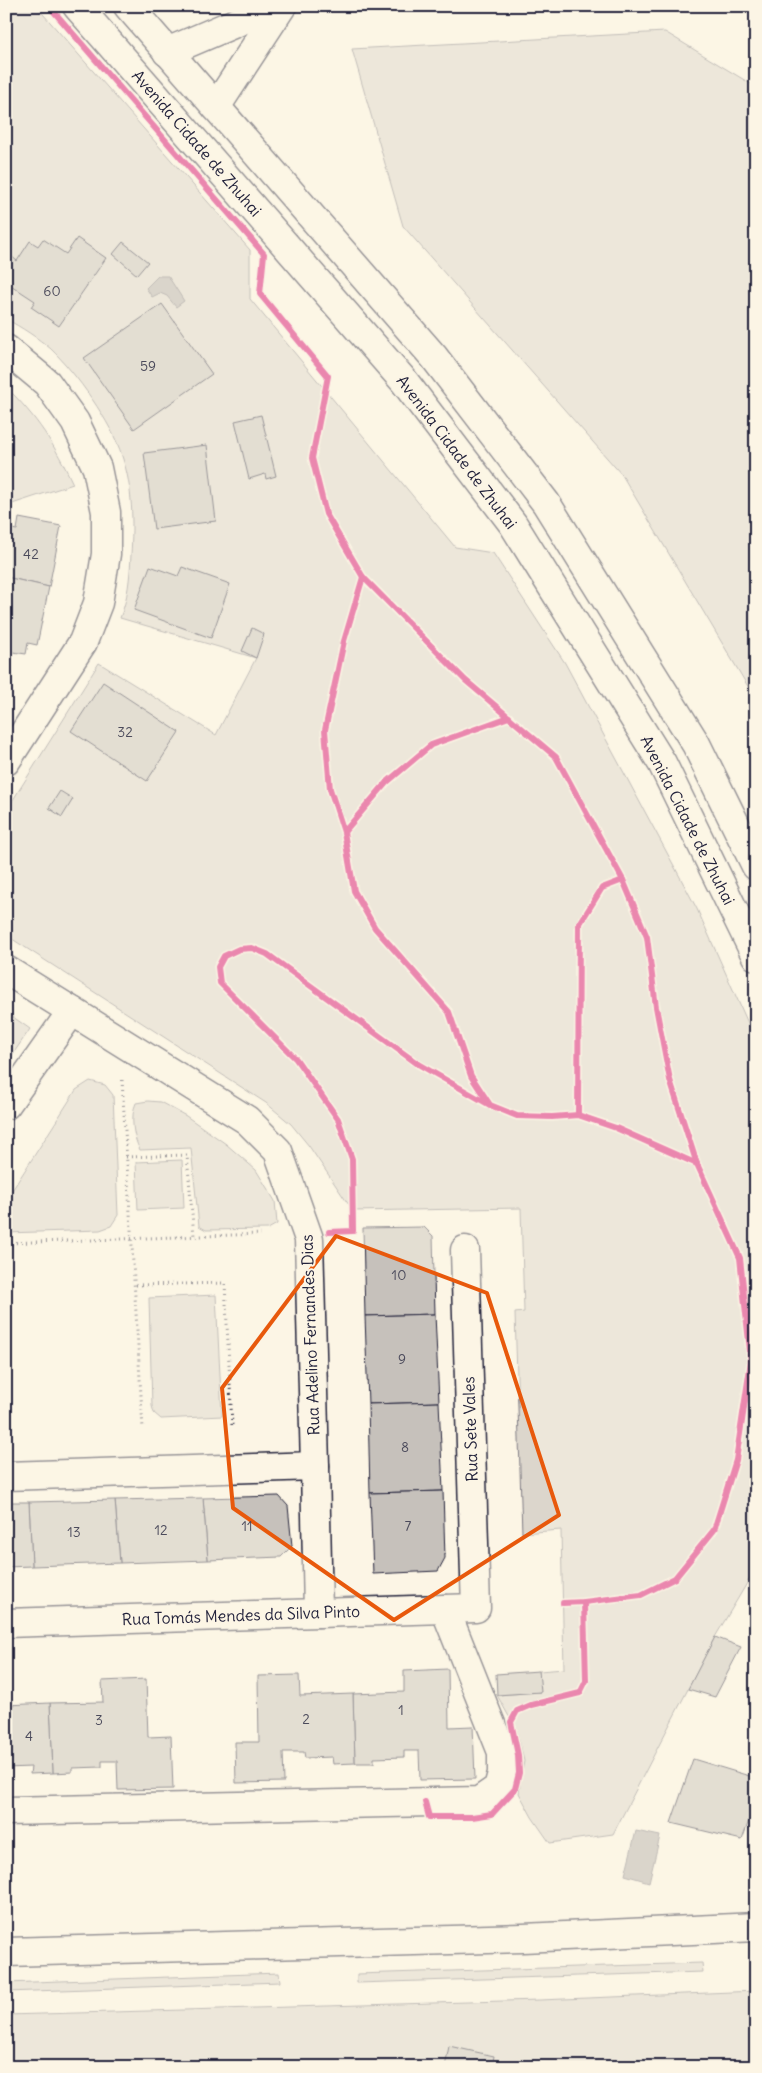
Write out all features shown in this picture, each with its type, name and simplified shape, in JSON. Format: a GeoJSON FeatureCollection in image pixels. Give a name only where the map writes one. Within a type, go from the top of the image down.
{"type":"FeatureCollection","features":[{"type":"Feature","properties":{"kind":"street","name":"Avenida Cidade de Zhuhai"},"geometry":{"type":"LineString","coordinates":[[77,6],[404,381],[514,524],[662,763],[756,956]]}},
{"type":"Feature","properties":{"kind":"street"},"geometry":{"type":"LineString","coordinates":[[128,6],[434,356],[546,502],[696,744],[756,866]]}},
{"type":"Feature","properties":{"kind":"street"},"geometry":{"type":"LineString","coordinates":[[167,52],[274,6]]}},
{"type":"Feature","properties":{"kind":"street"},"geometry":{"type":"LineString","coordinates":[[216,107],[282,6]]}},
{"type":"Feature","properties":{"kind":"street"},"geometry":{"type":"LineString","coordinates":[[6,349],[47,383],[75,422],[97,468],[106,512],[106,554],[98,603],[83,642],[6,761]]}},
{"type":"Feature","properties":{"kind":"street","name":"Rua Adelino Fernandes Dias"},"geometry":{"type":"LineString","coordinates":[[6,970],[247,1120],[278,1151],[309,1239],[318,1613]]}},
{"type":"Feature","properties":{"kind":"street"},"geometry":{"type":"LineString","coordinates":[[6,1105],[72,1011]]}},
{"type":"Feature","properties":{"kind":"street","name":"Rua Sete Vales"},"geometry":{"type":"LineString","coordinates":[[465,1250],[476,1608]]}},
{"type":"Feature","properties":{"kind":"street"},"geometry":{"type":"LineString","coordinates":[[6,1476],[315,1466]]}},
{"type":"Feature","properties":{"kind":"street","name":"Rua Tomás Mendes da Silva Pinto"},"geometry":{"type":"LineString","coordinates":[[6,1623],[476,1608]]}},
{"type":"Feature","properties":{"kind":"street"},"geometry":{"type":"LineString","coordinates":[[6,1811],[479,1801],[498,1788],[502,1773],[502,1752],[445,1609]]}},
{"type":"Feature","properties":{"kind":"street"},"geometry":{"type":"LineString","coordinates":[[6,1952],[523,1938],[756,1927]]}},
{"type":"Feature","properties":{"kind":"path"},"geometry":{"type":"LineString","coordinates":[[122,1079],[144,1429]]}},
{"type":"Feature","properties":{"kind":"path"},"geometry":{"type":"LineString","coordinates":[[126,1158],[187,1155],[194,1236]]}},
{"type":"Feature","properties":{"kind":"path"},"geometry":{"type":"LineString","coordinates":[[6,1243],[261,1234]]}},
{"type":"Feature","properties":{"kind":"path"},"geometry":{"type":"LineString","coordinates":[[136,1285],[224,1283],[232,1425]]}},
{"type":"Feature","properties":{"kind":"highlighted area"},"geometry":{"type":"Polygon","coordinates":[[[336,1236],[487,1293],[559,1515],[394,1620],[233,1508],[222,1388],[336,1236]]]}},
{"type":"Feature","properties":{"kind":"shaded area"},"geometry":{"type":"Polygon","coordinates":[[[6,6],[36,6],[250,250],[250,299],[455,547],[493,553],[565,663],[697,909],[756,1041],[756,1568],[715,1637],[613,1834],[550,1843],[532,1817],[519,1793],[524,1761],[517,1731],[497,1695],[540,1692],[539,1671],[564,1669],[561,1530],[522,1533],[515,1313],[524,1312],[521,1208],[353,1211],[309,1146],[291,1124],[266,1103],[6,935],[6,811],[99,663],[216,735],[256,658],[120,618],[127,595],[132,543],[130,493],[122,456],[102,414],[61,359],[41,341],[6,319],[6,6]]]}},
{"type":"Feature","properties":{"kind":"shaded area"},"geometry":{"type":"Polygon","coordinates":[[[665,32],[756,87],[756,700],[622,475],[403,226],[352,49],[665,32]]]}},
{"type":"Feature","properties":{"kind":"shaded area"},"geometry":{"type":"Polygon","coordinates":[[[158,276],[168,276],[184,301],[176,307],[167,296],[160,293],[152,297],[146,288],[158,276]]]}},
{"type":"Feature","properties":{"kind":"shaded area"},"geometry":{"type":"Polygon","coordinates":[[[6,387],[27,409],[44,432],[73,484],[6,506],[6,387]]]}},
{"type":"Feature","properties":{"kind":"shaded area"},"geometry":{"type":"Polygon","coordinates":[[[6,1012],[30,1029],[6,1064],[6,1012]]]}},
{"type":"Feature","properties":{"kind":"shaded area"},"geometry":{"type":"Polygon","coordinates":[[[90,1081],[105,1085],[113,1095],[118,1215],[111,1226],[100,1230],[6,1233],[6,1200],[76,1090],[90,1081]]]}},
{"type":"Feature","properties":{"kind":"shaded area"},"geometry":{"type":"Polygon","coordinates":[[[160,1102],[186,1116],[226,1144],[256,1170],[275,1201],[277,1224],[268,1229],[206,1230],[199,1226],[191,1148],[140,1150],[134,1133],[133,1114],[136,1103],[160,1102]]]}},
{"type":"Feature","properties":{"kind":"shaded area"},"geometry":{"type":"Polygon","coordinates":[[[182,1160],[184,1208],[138,1210],[136,1162],[182,1160]]]}},
{"type":"Feature","properties":{"kind":"shaded area"},"geometry":{"type":"Polygon","coordinates":[[[216,1295],[222,1416],[161,1419],[154,1413],[152,1406],[149,1298],[216,1295]]]}},
{"type":"Feature","properties":{"kind":"shaded area"},"geometry":{"type":"Polygon","coordinates":[[[636,1831],[660,1836],[649,1882],[625,1875],[636,1831]]]}},
{"type":"Feature","properties":{"kind":"shaded area"},"geometry":{"type":"Polygon","coordinates":[[[702,1963],[703,1972],[357,1983],[357,1974],[702,1963]]]}},
{"type":"Feature","properties":{"kind":"shaded area"},"geometry":{"type":"Polygon","coordinates":[[[279,1973],[280,1982],[6,1992],[6,1983],[279,1973]]]}},
{"type":"Feature","properties":{"kind":"shaded area"},"geometry":{"type":"Polygon","coordinates":[[[756,1991],[756,2067],[6,2067],[6,2015],[540,2000],[756,1991]]]}},
{"type":"Feature","properties":{"kind":"building"},"geometry":{"type":"Polygon","coordinates":[[[77,238],[106,258],[59,326],[31,307],[35,301],[6,282],[6,260],[10,255],[17,261],[30,241],[38,246],[43,239],[66,254],[77,238]]]}},
{"type":"Feature","properties":{"kind":"building"},"geometry":{"type":"Polygon","coordinates":[[[123,242],[148,262],[137,275],[113,254],[123,242]]]}},
{"type":"Feature","properties":{"kind":"building"},"geometry":{"type":"Polygon","coordinates":[[[162,304],[212,374],[134,429],[84,358],[162,304]]]}},
{"type":"Feature","properties":{"kind":"building"},"geometry":{"type":"Polygon","coordinates":[[[261,415],[276,476],[266,479],[265,474],[249,479],[235,421],[261,415]]]}},
{"type":"Feature","properties":{"kind":"building"},"geometry":{"type":"Polygon","coordinates":[[[207,445],[216,521],[154,529],[144,453],[207,445]]]}},
{"type":"Feature","properties":{"kind":"building"},"geometry":{"type":"Polygon","coordinates":[[[19,518],[61,526],[49,587],[6,577],[6,528],[17,530],[19,518]]]}},
{"type":"Feature","properties":{"kind":"building"},"geometry":{"type":"Polygon","coordinates":[[[150,566],[178,576],[182,567],[230,584],[211,638],[134,610],[150,566]]]}},
{"type":"Feature","properties":{"kind":"building"},"geometry":{"type":"Polygon","coordinates":[[[6,577],[49,587],[37,645],[28,643],[26,654],[6,651],[6,577]]]}},
{"type":"Feature","properties":{"kind":"building"},"geometry":{"type":"Polygon","coordinates":[[[252,628],[264,634],[256,658],[242,651],[252,628]]]}},
{"type":"Feature","properties":{"kind":"building"},"geometry":{"type":"Polygon","coordinates":[[[103,682],[179,732],[147,781],[71,731],[103,682]]]}},
{"type":"Feature","properties":{"kind":"building"},"geometry":{"type":"Polygon","coordinates":[[[60,791],[73,799],[62,817],[49,808],[60,791]]]}},
{"type":"Feature","properties":{"kind":"building"},"geometry":{"type":"Polygon","coordinates":[[[424,1227],[433,1236],[435,1314],[365,1316],[363,1228],[424,1227]]]}},
{"type":"Feature","properties":{"kind":"building"},"geometry":{"type":"Polygon","coordinates":[[[435,1314],[439,1402],[368,1404],[365,1316],[435,1314]]]}},
{"type":"Feature","properties":{"kind":"building"},"geometry":{"type":"Polygon","coordinates":[[[439,1402],[443,1491],[370,1493],[368,1404],[439,1402]]]}},
{"type":"Feature","properties":{"kind":"building"},"geometry":{"type":"Polygon","coordinates":[[[443,1491],[445,1558],[438,1571],[373,1574],[370,1493],[443,1491]]]}},
{"type":"Feature","properties":{"kind":"building"},"geometry":{"type":"Polygon","coordinates":[[[279,1496],[288,1506],[292,1546],[281,1557],[208,1560],[203,1498],[279,1496]]]}},
{"type":"Feature","properties":{"kind":"building"},"geometry":{"type":"Polygon","coordinates":[[[203,1498],[208,1560],[120,1563],[115,1500],[203,1498]]]}},
{"type":"Feature","properties":{"kind":"building"},"geometry":{"type":"Polygon","coordinates":[[[115,1500],[120,1563],[32,1566],[29,1502],[115,1500]]]}},
{"type":"Feature","properties":{"kind":"building"},"geometry":{"type":"Polygon","coordinates":[[[6,1502],[29,1502],[32,1566],[6,1567],[6,1502]]]}},
{"type":"Feature","properties":{"kind":"building"},"geometry":{"type":"Polygon","coordinates":[[[715,1637],[741,1647],[715,1697],[688,1689],[715,1637]]]}},
{"type":"Feature","properties":{"kind":"building"},"geometry":{"type":"Polygon","coordinates":[[[448,1669],[449,1727],[473,1726],[475,1779],[420,1780],[419,1751],[404,1751],[404,1757],[374,1758],[374,1763],[355,1763],[353,1694],[404,1692],[404,1671],[448,1669]]]}},
{"type":"Feature","properties":{"kind":"building"},"geometry":{"type":"Polygon","coordinates":[[[539,1671],[541,1692],[497,1695],[496,1674],[539,1671]]]}},
{"type":"Feature","properties":{"kind":"building"},"geometry":{"type":"Polygon","coordinates":[[[299,1675],[300,1696],[353,1694],[355,1763],[333,1764],[332,1757],[305,1758],[304,1752],[283,1752],[284,1782],[236,1783],[235,1742],[259,1742],[258,1676],[299,1675]]]}},
{"type":"Feature","properties":{"kind":"building"},"geometry":{"type":"Polygon","coordinates":[[[146,1679],[148,1737],[171,1736],[173,1789],[118,1790],[117,1761],[102,1761],[102,1767],[72,1768],[72,1772],[53,1773],[50,1703],[103,1702],[102,1681],[146,1679]]]}},
{"type":"Feature","properties":{"kind":"building"},"geometry":{"type":"Polygon","coordinates":[[[50,1703],[53,1773],[30,1774],[31,1767],[6,1768],[6,1705],[50,1703]]]}},
{"type":"Feature","properties":{"kind":"building"},"geometry":{"type":"Polygon","coordinates":[[[693,1759],[756,1778],[756,1801],[742,1840],[671,1823],[693,1759]]]}},
{"type":"Feature","properties":{"kind":"building"},"geometry":{"type":"Polygon","coordinates":[[[449,2046],[494,2056],[492,2067],[445,2067],[449,2046]]]}},
{"type":"Feature","properties":{"kind":"cycle path"},"geometry":{"type":"LineString","coordinates":[[49,6],[264,254],[260,294],[328,376],[312,458],[326,514],[363,577],[465,680],[556,757],[623,880],[647,937],[656,1007],[670,1080],[697,1164],[740,1258],[751,1361],[736,1460],[714,1530],[675,1578],[641,1595],[563,1603]]}},
{"type":"Feature","properties":{"kind":"cycle path"},"geometry":{"type":"LineString","coordinates":[[363,577],[344,641],[325,730],[330,789],[344,832],[354,891],[375,928],[449,1012],[471,1076],[490,1105],[517,1116],[552,1117],[578,1115],[616,1128],[697,1164]]}},
{"type":"Feature","properties":{"kind":"cycle path"},"geometry":{"type":"LineString","coordinates":[[344,832],[386,783],[431,745],[509,717]]}},
{"type":"Feature","properties":{"kind":"cycle path"},"geometry":{"type":"LineString","coordinates":[[578,1115],[579,925],[602,888],[623,880]]}},
{"type":"Feature","properties":{"kind":"cycle path"},"geometry":{"type":"LineString","coordinates":[[329,1232],[353,1231],[352,1159],[338,1119],[296,1059],[220,983],[218,967],[224,956],[239,949],[252,948],[267,954],[418,1064],[488,1104]]}},
{"type":"Feature","properties":{"kind":"cycle path"},"geometry":{"type":"LineString","coordinates":[[425,1802],[429,1817],[472,1817],[492,1814],[515,1789],[519,1773],[518,1755],[511,1722],[517,1711],[531,1705],[580,1693],[586,1681],[584,1602]]}}]}
